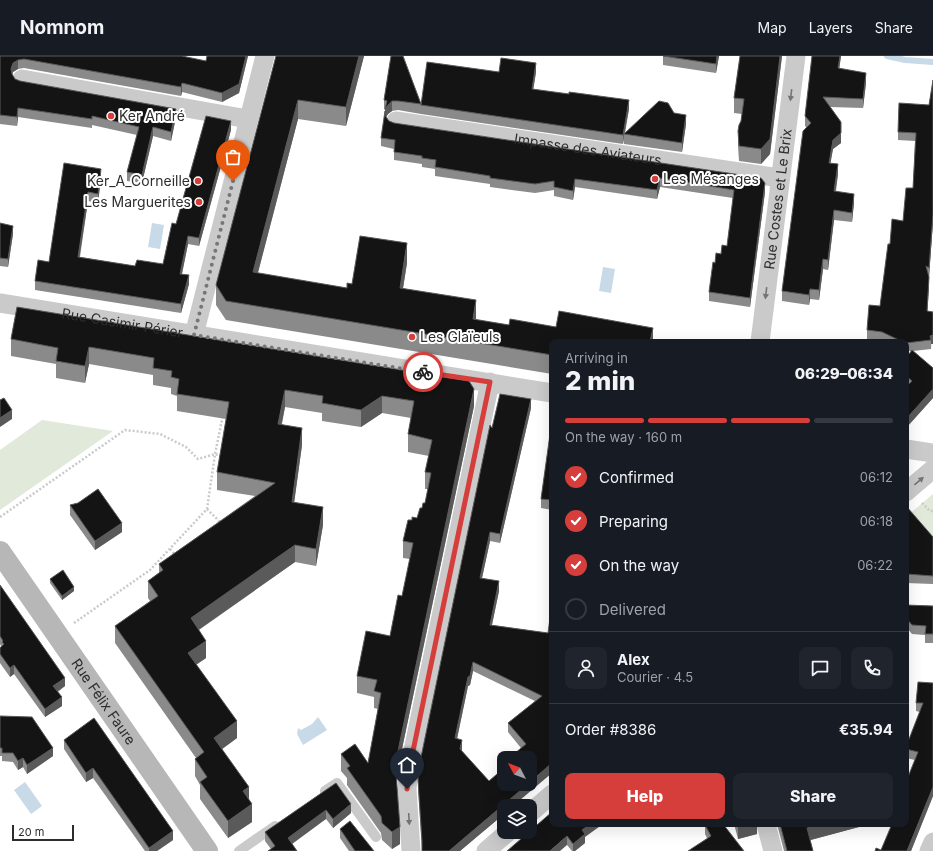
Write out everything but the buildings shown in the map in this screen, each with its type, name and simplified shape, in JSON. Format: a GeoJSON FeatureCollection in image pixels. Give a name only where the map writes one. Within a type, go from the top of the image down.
{"type":"FeatureCollection","features":[{"type":"Feature","properties":{"kind":"street"},"geometry":{"type":"LineString","coordinates":[[194,335],[265,56]]}},
{"type":"Feature","properties":{"kind":"street","name":"Rue Costes et Le Brix"},"geometry":{"type":"LineString","coordinates":[[760,339],[796,56]]}},
{"type":"Feature","properties":{"kind":"street"},"geometry":{"type":"LineString","coordinates":[[22,79],[248,119]]}},
{"type":"Feature","properties":{"kind":"street","name":"Impasse des Aviateurs"},"geometry":{"type":"LineString","coordinates":[[396,121],[780,178]]}},
{"type":"Feature","properties":{"kind":"street","name":"Rue Casimir Périer"},"geometry":{"type":"LineString","coordinates":[[0,303],[549,392]]}},
{"type":"Feature","properties":{"kind":"street"},"geometry":{"type":"LineString","coordinates":[[411,851],[407,789],[410,770],[490,382]]}},
{"type":"Feature","properties":{"kind":"street"},"geometry":{"type":"LineString","coordinates":[[909,449],[933,453]]}},
{"type":"Feature","properties":{"kind":"street"},"geometry":{"type":"LineString","coordinates":[[913,497],[933,469]]}},
{"type":"Feature","properties":{"kind":"street","name":"Rue Félix Faure"},"geometry":{"type":"LineString","coordinates":[[0,552],[207,851]]}},
{"type":"Feature","properties":{"kind":"street"},"geometry":{"type":"LineString","coordinates":[[537,807],[549,797]]}},
{"type":"Feature","properties":{"kind":"street"},"geometry":{"type":"LineString","coordinates":[[767,827],[773,851]]}},
{"type":"Feature","properties":{"kind":"street"},"geometry":{"type":"LineString","coordinates":[[486,851],[500,839]]}},
{"type":"Feature","properties":{"kind":"street"},"geometry":{"type":"LineString","coordinates":[[929,851],[933,842]]}},
{"type":"Feature","properties":{"kind":"lane"},"geometry":{"type":"LineString","coordinates":[[318,796],[337,783],[376,837]]}},
{"type":"Feature","properties":{"kind":"lane"},"geometry":{"type":"LineString","coordinates":[[239,851],[286,818]]}},
{"type":"Feature","properties":{"kind":"path"},"geometry":{"type":"LineString","coordinates":[[57,635],[150,570],[207,509],[215,454],[224,410]]}},
{"type":"Feature","properties":{"kind":"path"},"geometry":{"type":"LineString","coordinates":[[0,517],[125,430],[160,434],[186,447],[198,460],[215,454],[223,457]]}},
{"type":"Feature","properties":{"kind":"path"},"geometry":{"type":"LineString","coordinates":[[913,497],[930,511],[933,511]]}},
{"type":"Feature","properties":{"kind":"path"},"geometry":{"type":"LineString","coordinates":[[207,509],[226,527]]}},
{"type":"Feature","properties":{"kind":"path"},"geometry":{"type":"LineString","coordinates":[[170,549],[178,559]]}},
{"type":"Feature","properties":{"kind":"shaded area"},"geometry":{"type":"Polygon","coordinates":[[[42,420],[113,431],[0,510],[0,450],[42,420]]]}},
{"type":"Feature","properties":{"kind":"shaded area"},"geometry":{"type":"Polygon","coordinates":[[[933,494],[933,546],[909,518],[909,514],[933,494]]]}},
{"type":"Feature","properties":{"kind":"water"},"geometry":{"type":"Polygon","coordinates":[[[152,223],[164,225],[160,249],[148,247],[152,223]]]}},
{"type":"Feature","properties":{"kind":"water"},"geometry":{"type":"Polygon","coordinates":[[[603,267],[615,269],[611,293],[599,291],[603,267]]]}},
{"type":"Feature","properties":{"kind":"water"},"geometry":{"type":"Polygon","coordinates":[[[318,717],[327,730],[303,745],[297,734],[298,728],[301,730],[312,724],[318,717]]]}},
{"type":"Feature","properties":{"kind":"water"},"geometry":{"type":"Polygon","coordinates":[[[25,782],[42,806],[31,814],[14,790],[25,782]]]}},
{"type":"Feature","properties":{"kind":"waterway"},"geometry":{"type":"LineString","coordinates":[[887,56],[905,60],[933,62]]}},
{"type":"Feature","properties":{"kind":"way so far"},"geometry":{"type":"LineString","coordinates":[[233,181],[194,335],[423,372]]}},
{"type":"Feature","properties":{"kind":"place","name":"Ker André"},"geometry":{"type":"Point","coordinates":[111,116]}},
{"type":"Feature","properties":{"kind":"place","name":"Les Mésanges"},"geometry":{"type":"Point","coordinates":[655,179]}},
{"type":"Feature","properties":{"kind":"place","name":"Ker_A_Corneille"},"geometry":{"type":"Point","coordinates":[198,181]}},
{"type":"Feature","properties":{"kind":"place","name":"Les Marguerites"},"geometry":{"type":"Point","coordinates":[199,202]}},
{"type":"Feature","properties":{"kind":"place","name":"Les Glaïeuls"},"geometry":{"type":"Point","coordinates":[412,337]}},
{"type":"Feature","properties":{"kind":"route"},"geometry":{"type":"LineString","coordinates":[[407,789],[413,751],[490,382],[423,372]]}}]}
